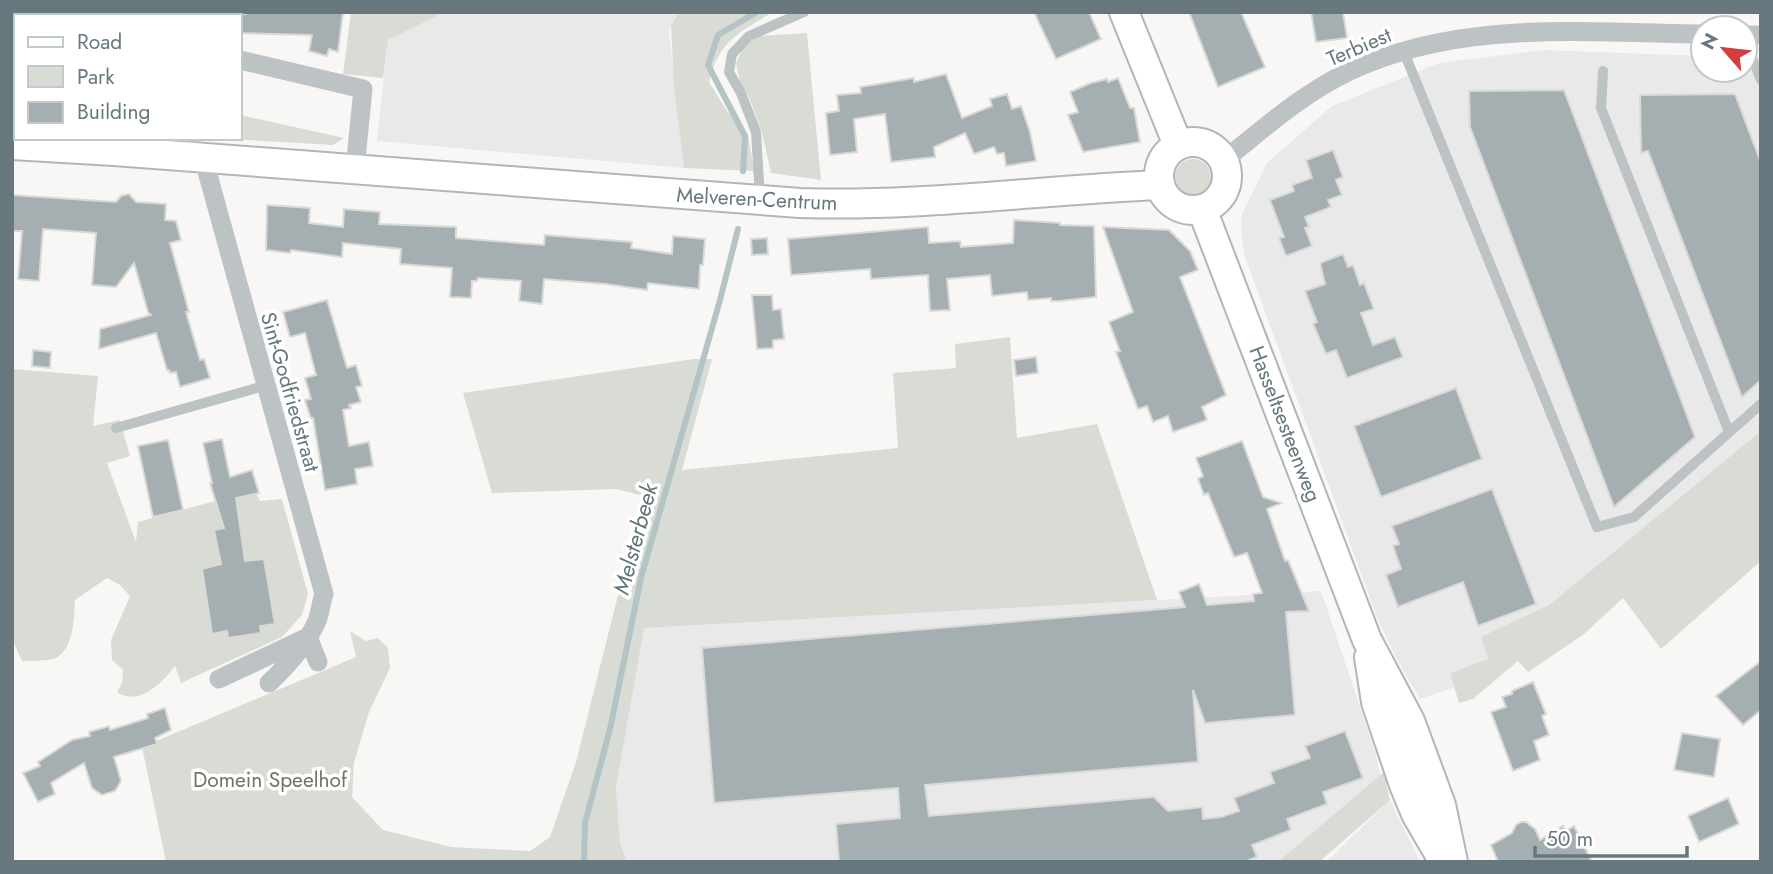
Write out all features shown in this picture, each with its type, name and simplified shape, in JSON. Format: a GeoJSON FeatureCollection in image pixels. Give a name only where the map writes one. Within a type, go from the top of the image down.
{"type":"FeatureCollection","features":[{"type":"Feature","properties":{"kind":"main road"},"geometry":{"type":"LineString","coordinates":[[1124,12],[1178,145]]}},
{"type":"Feature","properties":{"kind":"main road"},"geometry":{"type":"LineString","coordinates":[[1188,142],[1209,146],[1223,161],[1227,172],[1226,184],[1213,204],[1202,209],[1181,208],[1172,203],[1160,186],[1160,167],[1164,158],[1178,145],[1188,142]]}},
{"type":"Feature","properties":{"kind":"main road","name":"Melveren-Centrum"},"geometry":{"type":"LineString","coordinates":[[12,145],[185,149],[355,169],[851,204],[1160,186]]}},
{"type":"Feature","properties":{"kind":"main road","name":"Hasseltsesteenweg"},"geometry":{"type":"LineString","coordinates":[[1202,209],[1367,640],[1410,721],[1441,804],[1453,862]]}},
{"type":"Feature","properties":{"kind":"main road","name":"Hasseltsesteenweg"},"geometry":{"type":"LineString","coordinates":[[1367,640],[1376,702],[1404,785],[1416,814],[1444,862]]}},
{"type":"Feature","properties":{"kind":"street","name":"Terbiest"},"geometry":{"type":"LineString","coordinates":[[1223,161],[1289,109],[1350,71],[1432,44],[1490,34],[1530,32],[1689,34]]}},
{"type":"Feature","properties":{"kind":"street"},"geometry":{"type":"LineString","coordinates":[[242,60],[363,89],[355,169]]}},
{"type":"Feature","properties":{"kind":"street","name":"Sint-Godfriedstraat"},"geometry":{"type":"LineString","coordinates":[[185,149],[264,386],[324,594],[317,621],[308,637],[269,683]]}},
{"type":"Feature","properties":{"kind":"street"},"geometry":{"type":"LineString","coordinates":[[219,679],[308,637],[318,662]]}},
{"type":"Feature","properties":{"kind":"lane"},"geometry":{"type":"LineString","coordinates":[[760,199],[756,132],[741,93],[729,72],[732,54],[749,36],[804,12]]}},
{"type":"Feature","properties":{"kind":"lane"},"geometry":{"type":"LineString","coordinates":[[1404,52],[1597,527],[1634,517],[1761,404]]}},
{"type":"Feature","properties":{"kind":"lane"},"geometry":{"type":"LineString","coordinates":[[1603,71],[1601,108],[1729,432]]}},
{"type":"Feature","properties":{"kind":"lane"},"geometry":{"type":"LineString","coordinates":[[116,428],[264,386]]}},
{"type":"Feature","properties":{"kind":"shaded area"},"geometry":{"type":"Polygon","coordinates":[[[440,12],[679,12],[669,30],[684,168],[377,141],[388,40],[440,12]]]}},
{"type":"Feature","properties":{"kind":"shaded area"},"geometry":{"type":"Polygon","coordinates":[[[1543,50],[1689,55],[1689,84],[1759,84],[1761,58],[1761,431],[1549,605],[1482,637],[1489,659],[1451,673],[1456,687],[1420,699],[1395,656],[1377,617],[1244,254],[1241,226],[1242,214],[1267,163],[1332,106],[1439,63],[1543,50]]]}},
{"type":"Feature","properties":{"kind":"shaded area"},"geometry":{"type":"Polygon","coordinates":[[[1321,591],[1376,755],[1382,786],[1299,862],[627,862],[620,843],[616,787],[643,628],[1321,591]]]}},
{"type":"Feature","properties":{"kind":"shaded area"},"geometry":{"type":"Polygon","coordinates":[[[1390,800],[1420,862],[1326,862],[1390,800]]]}},
{"type":"Feature","properties":{"kind":"green space"},"geometry":{"type":"Polygon","coordinates":[[[351,12],[440,12],[388,40],[383,78],[343,74],[351,12]]]}},
{"type":"Feature","properties":{"kind":"green space"},"geometry":{"type":"Polygon","coordinates":[[[679,12],[773,12],[732,39],[718,57],[709,82],[727,111],[748,134],[754,171],[684,168],[674,88],[671,26],[679,12]]]}},
{"type":"Feature","properties":{"kind":"green space"},"geometry":{"type":"Polygon","coordinates":[[[807,33],[821,180],[771,173],[762,133],[749,97],[740,83],[736,63],[744,46],[758,36],[807,33]]]}},
{"type":"Feature","properties":{"kind":"green space"},"geometry":{"type":"Polygon","coordinates":[[[242,115],[344,138],[333,145],[242,140],[242,115]]]}},
{"type":"Feature","properties":{"kind":"green space"},"geometry":{"type":"Polygon","coordinates":[[[1193,159],[1206,164],[1211,177],[1206,190],[1193,195],[1180,190],[1175,177],[1180,164],[1193,159]]]}},
{"type":"Feature","properties":{"kind":"green space","name":"Domein Speelhof"},"geometry":{"type":"Polygon","coordinates":[[[1010,337],[1017,438],[1097,424],[1157,600],[644,628],[616,787],[620,843],[627,862],[166,862],[142,747],[356,657],[350,631],[366,641],[378,638],[388,648],[390,668],[369,712],[354,763],[352,797],[383,830],[451,847],[530,851],[550,837],[576,762],[616,603],[648,497],[617,489],[492,493],[463,393],[694,359],[712,359],[682,470],[898,448],[893,373],[956,368],[955,344],[1010,337]]]}},
{"type":"Feature","properties":{"kind":"green space"},"geometry":{"type":"Polygon","coordinates":[[[12,369],[98,376],[93,426],[120,420],[130,456],[107,463],[136,542],[138,522],[255,490],[260,501],[282,499],[308,594],[302,615],[282,637],[181,683],[175,666],[149,691],[134,697],[125,696],[117,692],[122,683],[123,670],[112,660],[111,640],[130,596],[120,585],[107,578],[75,600],[70,640],[56,658],[22,661],[12,639],[12,369]],[[240,526],[214,530],[221,564],[202,569],[213,634],[227,631],[228,637],[261,633],[260,626],[275,624],[264,559],[245,561],[240,526]]]}},
{"type":"Feature","properties":{"kind":"green space"},"geometry":{"type":"Polygon","coordinates":[[[1761,431],[1761,561],[1661,649],[1623,598],[1584,634],[1528,672],[1518,661],[1473,699],[1459,703],[1450,673],[1488,659],[1481,637],[1549,605],[1761,431]]]}},
{"type":"Feature","properties":{"kind":"green space"},"geometry":{"type":"Polygon","coordinates":[[[1384,772],[1390,800],[1319,862],[1278,862],[1384,772]]]}},
{"type":"Feature","properties":{"kind":"building"},"geometry":{"type":"Polygon","coordinates":[[[343,12],[338,52],[329,49],[327,56],[309,51],[312,35],[242,33],[242,14],[343,12]]]}},
{"type":"Feature","properties":{"kind":"building"},"geometry":{"type":"Polygon","coordinates":[[[1034,12],[1089,12],[1101,39],[1056,59],[1034,12]]]}},
{"type":"Feature","properties":{"kind":"building"},"geometry":{"type":"Polygon","coordinates":[[[1189,12],[1241,12],[1265,67],[1218,87],[1189,12]]]}},
{"type":"Feature","properties":{"kind":"building"},"geometry":{"type":"Polygon","coordinates":[[[1311,12],[1343,12],[1347,38],[1316,42],[1311,12]]]}},
{"type":"Feature","properties":{"kind":"building"},"geometry":{"type":"Polygon","coordinates":[[[946,74],[962,118],[992,106],[990,99],[1007,94],[1012,109],[1021,106],[1036,161],[1006,166],[1004,153],[997,154],[994,147],[974,154],[965,133],[934,147],[935,157],[891,162],[885,114],[854,119],[857,152],[830,155],[826,113],[839,111],[837,95],[861,93],[860,87],[914,78],[914,82],[946,74]]]}},
{"type":"Feature","properties":{"kind":"building"},"geometry":{"type":"Polygon","coordinates":[[[1118,78],[1130,108],[1134,108],[1140,142],[1083,152],[1068,115],[1078,112],[1070,92],[1091,83],[1107,79],[1108,82],[1118,78]]]}},
{"type":"Feature","properties":{"kind":"building"},"geometry":{"type":"Polygon","coordinates":[[[1564,90],[1695,437],[1614,507],[1470,127],[1469,91],[1564,90]]]}},
{"type":"Feature","properties":{"kind":"building"},"geometry":{"type":"Polygon","coordinates":[[[1735,94],[1761,163],[1761,380],[1742,397],[1648,151],[1641,153],[1640,95],[1735,94]]]}},
{"type":"Feature","properties":{"kind":"building"},"geometry":{"type":"Polygon","coordinates":[[[1333,150],[1343,177],[1336,180],[1342,195],[1328,200],[1331,207],[1305,217],[1309,227],[1305,228],[1312,246],[1286,256],[1279,238],[1284,237],[1270,200],[1294,191],[1292,185],[1312,178],[1306,160],[1333,150]]]}},
{"type":"Feature","properties":{"kind":"building"},"geometry":{"type":"Polygon","coordinates":[[[129,194],[136,202],[166,204],[165,220],[176,221],[181,240],[170,243],[200,360],[204,359],[210,378],[180,387],[176,372],[170,373],[167,370],[156,333],[99,349],[100,329],[151,315],[134,263],[116,287],[92,285],[96,233],[43,229],[39,281],[18,279],[22,231],[12,231],[12,195],[116,202],[121,196],[129,194]]]}},
{"type":"Feature","properties":{"kind":"building"},"geometry":{"type":"Polygon","coordinates":[[[267,205],[310,208],[309,223],[343,227],[344,209],[380,212],[379,224],[456,227],[456,238],[544,245],[545,235],[632,242],[631,248],[672,254],[673,236],[705,239],[703,265],[700,265],[699,289],[648,283],[647,290],[544,279],[542,304],[519,301],[521,281],[478,278],[477,281],[472,281],[471,298],[450,297],[452,268],[400,264],[401,249],[343,243],[342,257],[291,250],[290,253],[266,250],[267,205]]]}},
{"type":"Feature","properties":{"kind":"building"},"geometry":{"type":"Polygon","coordinates":[[[1014,220],[1094,226],[1096,297],[1051,301],[1051,298],[1028,300],[1027,292],[992,296],[990,275],[947,279],[950,310],[930,311],[928,275],[871,279],[870,269],[791,275],[788,239],[928,227],[929,243],[960,241],[961,247],[1013,243],[1014,220]]]}},
{"type":"Feature","properties":{"kind":"building"},"geometry":{"type":"Polygon","coordinates":[[[1103,227],[1169,230],[1190,251],[1198,270],[1180,277],[1226,395],[1202,407],[1207,420],[1173,432],[1168,416],[1153,422],[1147,406],[1138,409],[1116,352],[1120,351],[1109,322],[1133,312],[1103,227]]]}},
{"type":"Feature","properties":{"kind":"building"},"geometry":{"type":"Polygon","coordinates":[[[767,238],[768,254],[752,255],[751,239],[767,238]]]}},
{"type":"Feature","properties":{"kind":"building"},"geometry":{"type":"Polygon","coordinates":[[[1343,254],[1348,267],[1353,265],[1360,285],[1364,283],[1374,309],[1361,313],[1373,345],[1395,337],[1403,357],[1347,378],[1336,350],[1326,354],[1313,324],[1317,322],[1305,291],[1325,284],[1320,263],[1343,254]]]}},
{"type":"Feature","properties":{"kind":"building"},"geometry":{"type":"Polygon","coordinates":[[[752,295],[772,295],[773,310],[781,309],[784,339],[773,340],[773,348],[757,349],[752,295]]]}},
{"type":"Feature","properties":{"kind":"building"},"geometry":{"type":"Polygon","coordinates":[[[327,300],[347,368],[356,365],[362,386],[356,387],[361,402],[349,405],[351,408],[343,410],[349,446],[369,442],[373,466],[355,469],[357,484],[325,490],[313,418],[311,419],[305,400],[311,399],[305,378],[316,375],[305,333],[290,337],[283,312],[327,300]]]}},
{"type":"Feature","properties":{"kind":"building"},"geometry":{"type":"Polygon","coordinates":[[[33,350],[51,352],[50,368],[32,366],[33,350]]]}},
{"type":"Feature","properties":{"kind":"building"},"geometry":{"type":"Polygon","coordinates":[[[1036,357],[1038,373],[1016,376],[1014,360],[1036,357]]]}},
{"type":"Feature","properties":{"kind":"building"},"geometry":{"type":"Polygon","coordinates":[[[1456,388],[1482,459],[1381,497],[1354,426],[1456,388]]]}},
{"type":"Feature","properties":{"kind":"building"},"geometry":{"type":"Polygon","coordinates":[[[222,439],[230,477],[252,470],[259,493],[236,498],[245,561],[264,559],[275,624],[260,626],[261,633],[228,638],[227,631],[212,634],[202,569],[221,564],[214,530],[224,528],[210,483],[203,443],[222,439]]]}},
{"type":"Feature","properties":{"kind":"building"},"geometry":{"type":"Polygon","coordinates":[[[168,440],[183,510],[153,517],[138,446],[168,440]]]}},
{"type":"Feature","properties":{"kind":"building"},"geometry":{"type":"Polygon","coordinates":[[[1242,441],[1263,497],[1281,503],[1267,509],[1285,561],[1288,560],[1309,611],[1286,612],[1295,715],[1205,723],[1193,690],[1198,762],[925,785],[929,816],[1154,797],[1168,811],[1202,807],[1203,819],[1221,817],[1239,811],[1234,798],[1274,783],[1270,772],[1310,758],[1305,746],[1345,731],[1363,778],[1323,792],[1327,804],[1287,819],[1291,830],[1252,845],[1257,857],[1244,862],[839,862],[836,824],[900,818],[898,788],[714,803],[702,648],[1185,607],[1179,592],[1199,584],[1207,605],[1254,601],[1253,594],[1262,593],[1247,553],[1234,557],[1208,493],[1204,495],[1198,479],[1203,476],[1196,458],[1242,441]]]}},
{"type":"Feature","properties":{"kind":"building"},"geometry":{"type":"Polygon","coordinates":[[[1492,489],[1536,604],[1478,626],[1463,582],[1398,607],[1386,575],[1401,569],[1393,546],[1399,544],[1392,526],[1492,489]]]}},
{"type":"Feature","properties":{"kind":"building"},"geometry":{"type":"Polygon","coordinates":[[[1761,661],[1761,710],[1743,725],[1716,696],[1761,661]]]}},
{"type":"Feature","properties":{"kind":"building"},"geometry":{"type":"Polygon","coordinates":[[[1533,682],[1546,714],[1542,716],[1549,735],[1534,741],[1540,760],[1513,771],[1491,712],[1506,707],[1502,697],[1533,682]]]}},
{"type":"Feature","properties":{"kind":"building"},"geometry":{"type":"Polygon","coordinates":[[[165,708],[171,730],[155,738],[157,744],[114,757],[121,781],[115,791],[102,795],[92,788],[84,763],[51,783],[55,794],[38,802],[23,773],[40,766],[38,762],[72,740],[90,736],[89,732],[109,726],[110,730],[148,718],[147,714],[165,708]]]}},
{"type":"Feature","properties":{"kind":"building"},"geometry":{"type":"Polygon","coordinates":[[[1682,733],[1720,739],[1714,777],[1674,770],[1682,733]]]}},
{"type":"Feature","properties":{"kind":"building"},"geometry":{"type":"Polygon","coordinates":[[[1728,798],[1739,824],[1699,842],[1688,816],[1728,798]]]}},
{"type":"Feature","properties":{"kind":"building"},"geometry":{"type":"Polygon","coordinates":[[[1521,822],[1526,822],[1535,829],[1540,840],[1563,826],[1566,831],[1574,826],[1592,862],[1498,862],[1491,845],[1512,833],[1521,822]]]}},
{"type":"Feature","properties":{"kind":"waterway","name":"Melsterbeek"},"geometry":{"type":"LineString","coordinates":[[743,171],[745,136],[708,65],[718,35],[757,12]]}},
{"type":"Feature","properties":{"kind":"waterway","name":"Melsterbeek"},"geometry":{"type":"LineString","coordinates":[[584,862],[585,823],[610,729],[641,578],[738,229]]}}]}
